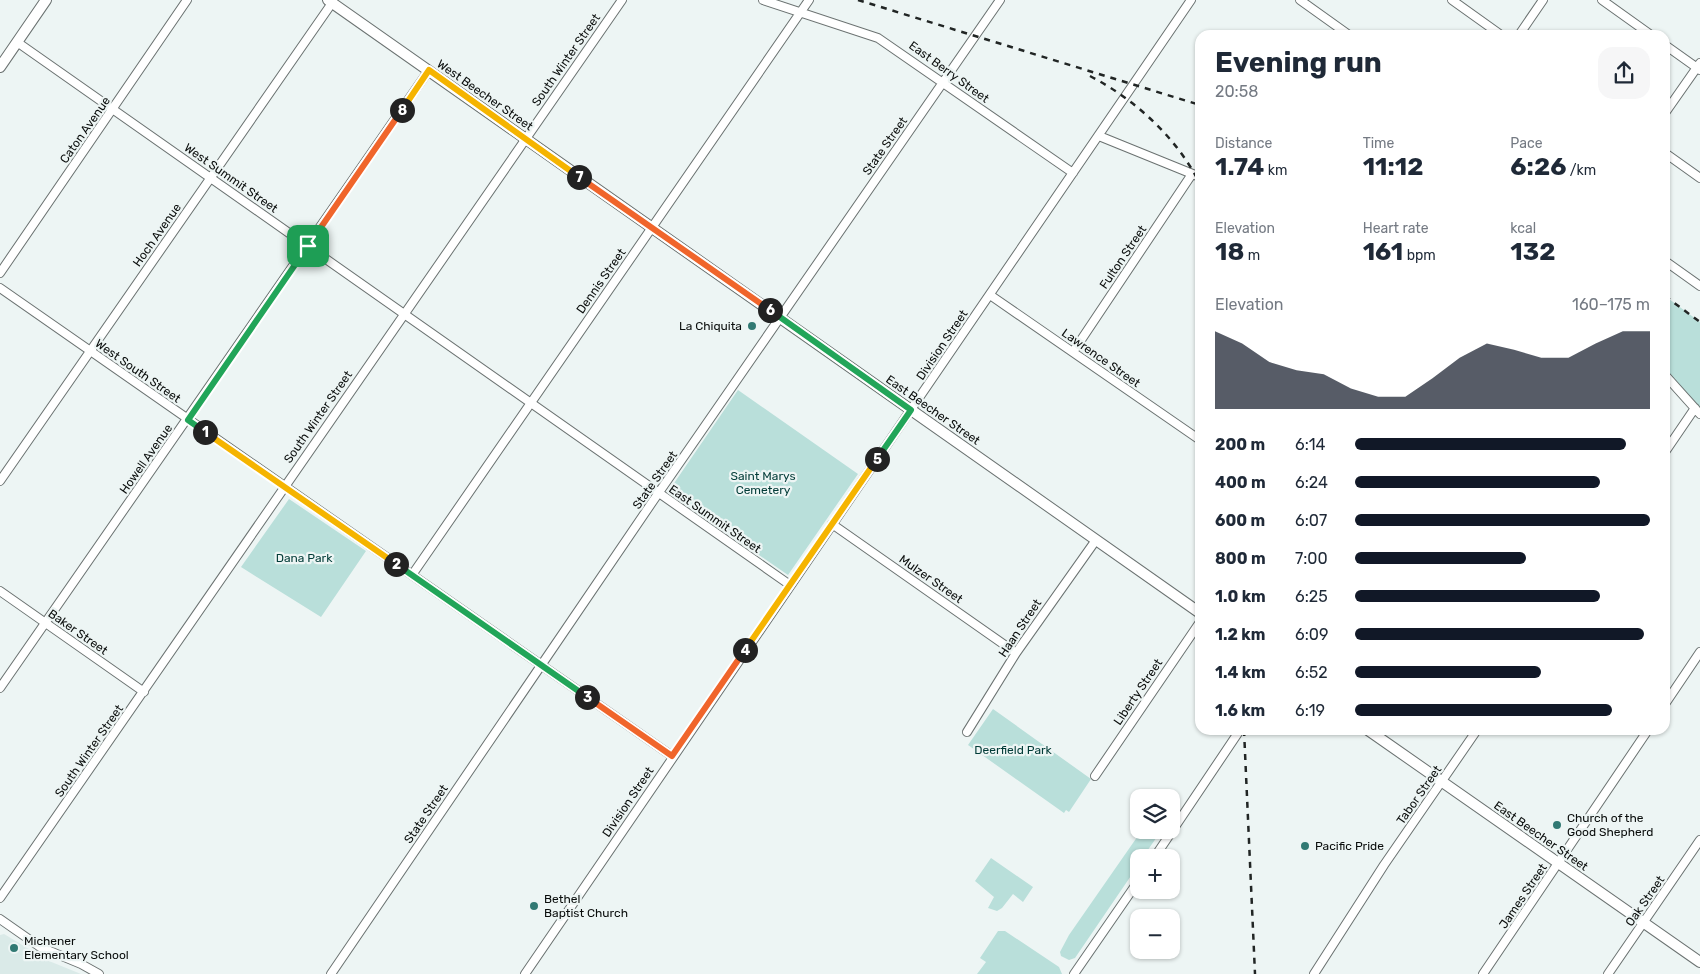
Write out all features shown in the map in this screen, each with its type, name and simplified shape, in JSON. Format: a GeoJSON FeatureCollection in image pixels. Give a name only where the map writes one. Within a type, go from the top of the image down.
{"type":"FeatureCollection","features":[{"type":"Feature","properties":{"kind":"main road"},"geometry":{"type":"LineString","coordinates":[[0,67],[46,0]]}},
{"type":"Feature","properties":{"kind":"main road","name":"West Beecher Street"},"geometry":{"type":"LineString","coordinates":[[330,1],[652,228]]}},
{"type":"Feature","properties":{"kind":"main road","name":"East Beecher Street"},"geometry":{"type":"LineString","coordinates":[[652,228],[1195,609]]}},
{"type":"Feature","properties":{"kind":"main road","name":"East Beecher Street"},"geometry":{"type":"LineString","coordinates":[[1375,735],[1700,962]]}},
{"type":"Feature","properties":{"kind":"street","name":"Caton Avenue"},"geometry":{"type":"LineString","coordinates":[[0,272],[114,110],[187,0]]}},
{"type":"Feature","properties":{"kind":"street","name":"South Winter Street"},"geometry":{"type":"LineString","coordinates":[[0,898],[622,0]]}},
{"type":"Feature","properties":{"kind":"street","name":"East Berry Street"},"geometry":{"type":"LineString","coordinates":[[763,0],[878,38],[1073,173]]}},
{"type":"Feature","properties":{"kind":"street","name":"Dennis Street"},"geometry":{"type":"LineString","coordinates":[[412,575],[529,402],[809,0]]}},
{"type":"Feature","properties":{"kind":"street","name":"State Street"},"geometry":{"type":"LineString","coordinates":[[331,974],[541,665],[1000,0]]}},
{"type":"Feature","properties":{"kind":"street","name":"Division Street"},"geometry":{"type":"LineString","coordinates":[[525,974],[672,756],[1191,0]]}},
{"type":"Feature","properties":{"kind":"street"},"geometry":{"type":"LineString","coordinates":[[1300,0],[1342,30]]}},
{"type":"Feature","properties":{"kind":"street"},"geometry":{"type":"LineString","coordinates":[[1452,0],[1494,30]]}},
{"type":"Feature","properties":{"kind":"street"},"geometry":{"type":"LineString","coordinates":[[1522,30],[1543,0]]}},
{"type":"Feature","properties":{"kind":"street"},"geometry":{"type":"LineString","coordinates":[[1602,0],[1644,30]]}},
{"type":"Feature","properties":{"kind":"street","name":"Hoch Avenue"},"geometry":{"type":"LineString","coordinates":[[0,481],[211,178],[330,1]]}},
{"type":"Feature","properties":{"kind":"street","name":"West Summit Street"},"geometry":{"type":"LineString","coordinates":[[17,42],[529,402]]}},
{"type":"Feature","properties":{"kind":"street"},"geometry":{"type":"LineString","coordinates":[[1670,48],[1699,67],[1670,106]]}},
{"type":"Feature","properties":{"kind":"street","name":"Howell Avenue"},"geometry":{"type":"LineString","coordinates":[[0,688],[188,420],[429,70]]}},
{"type":"Feature","properties":{"kind":"street"},"geometry":{"type":"LineString","coordinates":[[1099,136],[1195,176]]}},
{"type":"Feature","properties":{"kind":"street"},"geometry":{"type":"LineString","coordinates":[[1670,157],[1700,178]]}},
{"type":"Feature","properties":{"kind":"street","name":"Fulton Street"},"geometry":{"type":"LineString","coordinates":[[1073,352],[1195,177]]}},
{"type":"Feature","properties":{"kind":"street"},"geometry":{"type":"LineString","coordinates":[[1670,265],[1700,286]]}},
{"type":"Feature","properties":{"kind":"street","name":"West South Street"},"geometry":{"type":"LineString","coordinates":[[0,288],[672,756]]}},
{"type":"Feature","properties":{"kind":"street","name":"Lawrence Street"},"geometry":{"type":"LineString","coordinates":[[990,295],[1195,437]]}},
{"type":"Feature","properties":{"kind":"street"},"geometry":{"type":"LineString","coordinates":[[1670,381],[1697,411],[1670,446]]}},
{"type":"Feature","properties":{"kind":"street","name":"East Summit Street"},"geometry":{"type":"LineString","coordinates":[[529,402],[790,585]]}},
{"type":"Feature","properties":{"kind":"street","name":"Mulzer Street"},"geometry":{"type":"LineString","coordinates":[[832,524],[1016,653]]}},
{"type":"Feature","properties":{"kind":"street","name":"Haan Street"},"geometry":{"type":"LineString","coordinates":[[966,732],[1016,653],[1096,540]]}},
{"type":"Feature","properties":{"kind":"street","name":"Baker Street"},"geometry":{"type":"LineString","coordinates":[[0,591],[144,692]]}},
{"type":"Feature","properties":{"kind":"street","name":"Liberty Street"},"geometry":{"type":"LineString","coordinates":[[1095,776],[1195,629]]}},
{"type":"Feature","properties":{"kind":"street"},"geometry":{"type":"LineString","coordinates":[[1670,697],[1700,652]]}},
{"type":"Feature","properties":{"kind":"street"},"geometry":{"type":"LineString","coordinates":[[1160,849],[1237,735]]}},
{"type":"Feature","properties":{"kind":"street","name":"Tabor Street"},"geometry":{"type":"LineString","coordinates":[[1314,974],[1384,866],[1474,735]]}},
{"type":"Feature","properties":{"kind":"street","name":"James Street"},"geometry":{"type":"LineString","coordinates":[[1483,974],[1645,735]]}},
{"type":"Feature","properties":{"kind":"street","name":"Oak Street"},"geometry":{"type":"LineString","coordinates":[[1608,974],[1700,840]]}},
{"type":"Feature","properties":{"kind":"street"},"geometry":{"type":"LineString","coordinates":[[1074,974],[1130,893]]}},
{"type":"Feature","properties":{"kind":"street"},"geometry":{"type":"LineString","coordinates":[[0,919],[40,947],[81,964],[99,974]]}},
{"type":"Feature","properties":{"kind":"shaded area","name":"Michener Elementary School"},"geometry":{"type":"Polygon","coordinates":[[[4,934],[49,961],[81,974],[0,974],[0,935],[4,934]]]}},
{"type":"Feature","properties":{"kind":"green space"},"geometry":{"type":"Polygon","coordinates":[[[1670,300],[1700,322],[1700,414],[1670,381],[1670,300]]]}},
{"type":"Feature","properties":{"kind":"green space","name":"Saint Marys Cemetery"},"geometry":{"type":"Polygon","coordinates":[[[738,390],[858,474],[788,575],[668,492],[738,390]]]}},
{"type":"Feature","properties":{"kind":"green space","name":"Dana Park"},"geometry":{"type":"Polygon","coordinates":[[[289,499],[366,551],[321,617],[241,567],[289,499]]]}},
{"type":"Feature","properties":{"kind":"green space","name":"Deerfield Park"},"geometry":{"type":"Polygon","coordinates":[[[993,709],[1091,779],[1069,812],[1066,810],[1064,813],[968,745],[993,709]]]}},
{"type":"Feature","properties":{"kind":"green space"},"geometry":{"type":"Polygon","coordinates":[[[1136,839],[1155,839],[1149,849],[1130,849],[1130,877],[1075,958],[1069,960],[1061,956],[1060,952],[1069,935],[1136,839]]]}},
{"type":"Feature","properties":{"kind":"green space"},"geometry":{"type":"Polygon","coordinates":[[[991,858],[1033,887],[1023,902],[1013,894],[1002,908],[997,911],[988,908],[994,897],[975,881],[991,858]]]}},
{"type":"Feature","properties":{"kind":"green space"},"geometry":{"type":"Polygon","coordinates":[[[998,931],[1005,931],[1059,967],[1062,974],[977,974],[986,962],[980,958],[998,931]]]}},
{"type":"Feature","properties":{"kind":"railway"},"geometry":{"type":"LineString","coordinates":[[858,0],[1195,103]]}},
{"type":"Feature","properties":{"kind":"railway"},"geometry":{"type":"LineString","coordinates":[[1090,76],[1123,97],[1154,122],[1180,151],[1195,175]]}},
{"type":"Feature","properties":{"kind":"railway"},"geometry":{"type":"LineString","coordinates":[[1670,300],[1700,322]]}},
{"type":"Feature","properties":{"kind":"railway"},"geometry":{"type":"LineString","coordinates":[[1244,735],[1255,974]]}},
{"type":"Feature","properties":{"kind":"place","name":"La Chiquita"},"geometry":{"type":"Point","coordinates":[752,326]}},
{"type":"Feature","properties":{"kind":"place","name":"Church of the Good Shepherd"},"geometry":{"type":"Point","coordinates":[1557,825]}},
{"type":"Feature","properties":{"kind":"place","name":"Pacific Pride"},"geometry":{"type":"Point","coordinates":[1305,846]}},
{"type":"Feature","properties":{"kind":"place","name":"Bethel Baptist Church"},"geometry":{"type":"Point","coordinates":[534,906]}},
{"type":"Feature","properties":{"kind":"place","name":"Michener Elementary School"},"geometry":{"type":"Point","coordinates":[14,948]}},
{"type":"Feature","properties":{"kind":"route"},"geometry":{"type":"LineString","coordinates":[[429,70],[911,410],[672,756],[188,420],[308,246],[429,70]]}}]}
